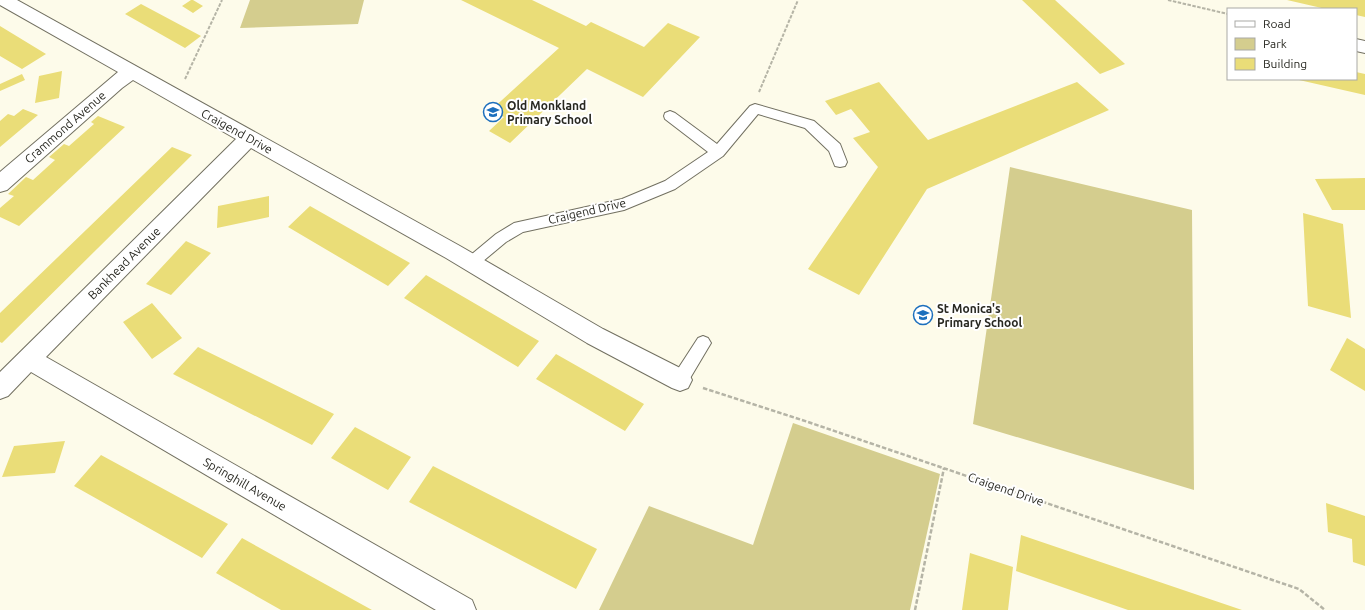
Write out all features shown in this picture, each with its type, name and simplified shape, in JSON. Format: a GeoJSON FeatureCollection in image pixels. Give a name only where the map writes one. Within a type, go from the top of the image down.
{"type":"FeatureCollection","features":[{"type":"Feature","properties":{"kind":"street","name":"Craigend Drive"},"geometry":{"type":"LineString","coordinates":[[4,0],[471,263],[595,336],[680,380]]}},
{"type":"Feature","properties":{"kind":"street"},"geometry":{"type":"LineString","coordinates":[[22,10],[40,0]]}},
{"type":"Feature","properties":{"kind":"street","name":"Crammond Avenue"},"geometry":{"type":"LineString","coordinates":[[0,184],[116,83],[132,72]]}},
{"type":"Feature","properties":{"kind":"street","name":"Bankhead Avenue"},"geometry":{"type":"LineString","coordinates":[[0,388],[249,138]]}},
{"type":"Feature","properties":{"kind":"street","name":"Springhill Avenue"},"geometry":{"type":"LineString","coordinates":[[29,359],[462,610]]}},
{"type":"Feature","properties":{"kind":"lane","name":"Craigend Drive"},"geometry":{"type":"LineString","coordinates":[[471,263],[501,238],[519,227],[624,204],[670,185],[718,152],[755,109]]}},
{"type":"Feature","properties":{"kind":"lane"},"geometry":{"type":"LineString","coordinates":[[755,109],[809,124],[835,148],[840,162]]}},
{"type":"Feature","properties":{"kind":"lane"},"geometry":{"type":"LineString","coordinates":[[670,116],[718,152]]}},
{"type":"Feature","properties":{"kind":"lane"},"geometry":{"type":"LineString","coordinates":[[680,380],[703,343]]}},
{"type":"Feature","properties":{"kind":"path"},"geometry":{"type":"LineString","coordinates":[[178,98],[186,77],[222,0]]}},
{"type":"Feature","properties":{"kind":"path"},"geometry":{"type":"LineString","coordinates":[[755,109],[757,97],[798,0]]}},
{"type":"Feature","properties":{"kind":"path"},"geometry":{"type":"LineString","coordinates":[[1168,0],[1227,14]]}},
{"type":"Feature","properties":{"kind":"path","name":"Craigend Drive"},"geometry":{"type":"LineString","coordinates":[[680,380],[1299,588],[1325,610]]}},
{"type":"Feature","properties":{"kind":"path"},"geometry":{"type":"LineString","coordinates":[[915,610],[944,468]]}},
{"type":"Feature","properties":{"kind":"green space"},"geometry":{"type":"Polygon","coordinates":[[[250,0],[364,0],[358,24],[240,28],[250,0]]]}},
{"type":"Feature","properties":{"kind":"green space"},"geometry":{"type":"Polygon","coordinates":[[[1010,167],[1192,210],[1194,490],[973,424],[1010,167]]]}},
{"type":"Feature","properties":{"kind":"green space"},"geometry":{"type":"Polygon","coordinates":[[[793,423],[940,474],[910,610],[599,610],[649,506],[753,545],[793,423]]]}},
{"type":"Feature","properties":{"kind":"building"},"geometry":{"type":"Polygon","coordinates":[[[191,0],[203,6],[193,13],[182,6],[191,0]]]}},
{"type":"Feature","properties":{"kind":"building"},"geometry":{"type":"Polygon","coordinates":[[[461,0],[532,0],[586,26],[591,22],[644,47],[668,23],[700,37],[643,97],[587,69],[510,143],[489,131],[504,117],[491,110],[559,48],[461,0]]]}},
{"type":"Feature","properties":{"kind":"building"},"geometry":{"type":"Polygon","coordinates":[[[1022,0],[1055,0],[1125,64],[1100,74],[1022,0]]]}},
{"type":"Feature","properties":{"kind":"building"},"geometry":{"type":"Polygon","coordinates":[[[1287,0],[1365,0],[1365,17],[1357,15],[1357,8],[1322,8],[1287,0]]]}},
{"type":"Feature","properties":{"kind":"building"},"geometry":{"type":"Polygon","coordinates":[[[141,4],[201,36],[185,48],[125,14],[141,4]]]}},
{"type":"Feature","properties":{"kind":"building"},"geometry":{"type":"Polygon","coordinates":[[[0,26],[46,54],[22,69],[0,56],[0,26]]]}},
{"type":"Feature","properties":{"kind":"building"},"geometry":{"type":"Polygon","coordinates":[[[62,71],[59,98],[35,103],[39,76],[62,71]]]}},
{"type":"Feature","properties":{"kind":"building"},"geometry":{"type":"Polygon","coordinates":[[[1357,72],[1365,74],[1365,95],[1299,80],[1357,80],[1357,72]]]}},
{"type":"Feature","properties":{"kind":"building"},"geometry":{"type":"Polygon","coordinates":[[[22,74],[25,80],[0,91],[0,84],[22,74]]]}},
{"type":"Feature","properties":{"kind":"building"},"geometry":{"type":"Polygon","coordinates":[[[879,82],[928,140],[1077,82],[1109,110],[927,189],[859,295],[808,269],[878,167],[853,138],[870,132],[851,109],[836,115],[825,101],[879,82]]]}},
{"type":"Feature","properties":{"kind":"building"},"geometry":{"type":"Polygon","coordinates":[[[23,109],[38,115],[0,147],[0,121],[8,114],[14,116],[23,109]]]}},
{"type":"Feature","properties":{"kind":"building"},"geometry":{"type":"Polygon","coordinates":[[[98,116],[125,127],[19,226],[0,217],[0,208],[14,196],[8,194],[26,177],[33,180],[55,160],[49,157],[64,144],[69,146],[94,124],[91,122],[98,116]]]}},
{"type":"Feature","properties":{"kind":"building"},"geometry":{"type":"Polygon","coordinates":[[[172,147],[192,155],[2,343],[0,342],[0,313],[172,147]]]}},
{"type":"Feature","properties":{"kind":"building"},"geometry":{"type":"Polygon","coordinates":[[[1365,178],[1365,210],[1332,210],[1315,179],[1365,178]]]}},
{"type":"Feature","properties":{"kind":"building"},"geometry":{"type":"Polygon","coordinates":[[[269,196],[269,217],[217,228],[218,206],[269,196]]]}},
{"type":"Feature","properties":{"kind":"building"},"geometry":{"type":"Polygon","coordinates":[[[310,206],[410,263],[388,286],[288,227],[310,206]]]}},
{"type":"Feature","properties":{"kind":"building"},"geometry":{"type":"Polygon","coordinates":[[[1303,213],[1343,224],[1351,318],[1308,306],[1303,213]]]}},
{"type":"Feature","properties":{"kind":"building"},"geometry":{"type":"Polygon","coordinates":[[[186,241],[211,253],[171,295],[146,284],[186,241]]]}},
{"type":"Feature","properties":{"kind":"building"},"geometry":{"type":"Polygon","coordinates":[[[426,275],[539,341],[518,367],[404,298],[426,275]]]}},
{"type":"Feature","properties":{"kind":"building"},"geometry":{"type":"Polygon","coordinates":[[[152,303],[182,338],[152,359],[123,322],[152,303]]]}},
{"type":"Feature","properties":{"kind":"building"},"geometry":{"type":"Polygon","coordinates":[[[1347,338],[1365,349],[1365,391],[1330,370],[1347,338]]]}},
{"type":"Feature","properties":{"kind":"building"},"geometry":{"type":"Polygon","coordinates":[[[198,347],[334,414],[312,445],[173,374],[198,347]]]}},
{"type":"Feature","properties":{"kind":"building"},"geometry":{"type":"Polygon","coordinates":[[[556,354],[644,404],[625,431],[536,379],[556,354]]]}},
{"type":"Feature","properties":{"kind":"building"},"geometry":{"type":"Polygon","coordinates":[[[355,427],[411,457],[388,490],[331,458],[355,427]]]}},
{"type":"Feature","properties":{"kind":"building"},"geometry":{"type":"Polygon","coordinates":[[[65,441],[55,473],[2,477],[14,446],[65,441]]]}},
{"type":"Feature","properties":{"kind":"building"},"geometry":{"type":"Polygon","coordinates":[[[101,455],[228,524],[202,558],[74,486],[101,455]]]}},
{"type":"Feature","properties":{"kind":"building"},"geometry":{"type":"Polygon","coordinates":[[[433,466],[597,549],[576,589],[409,502],[433,466]]]}},
{"type":"Feature","properties":{"kind":"building"},"geometry":{"type":"Polygon","coordinates":[[[1326,503],[1365,516],[1365,566],[1353,562],[1352,539],[1328,532],[1326,503]]]}},
{"type":"Feature","properties":{"kind":"building"},"geometry":{"type":"Polygon","coordinates":[[[1021,535],[1242,610],[1128,610],[1016,571],[1021,535]]]}},
{"type":"Feature","properties":{"kind":"building"},"geometry":{"type":"Polygon","coordinates":[[[242,538],[372,610],[281,610],[216,573],[242,538]]]}},
{"type":"Feature","properties":{"kind":"building"},"geometry":{"type":"Polygon","coordinates":[[[970,553],[1013,567],[1008,610],[962,610],[970,553]]]}},
{"type":"Feature","properties":{"kind":"place","name":"Old Monkland Primary School"},"geometry":{"type":"Point","coordinates":[493,112]}},
{"type":"Feature","properties":{"kind":"place","name":"St Monica's Primary School"},"geometry":{"type":"Point","coordinates":[923,315]}}]}
